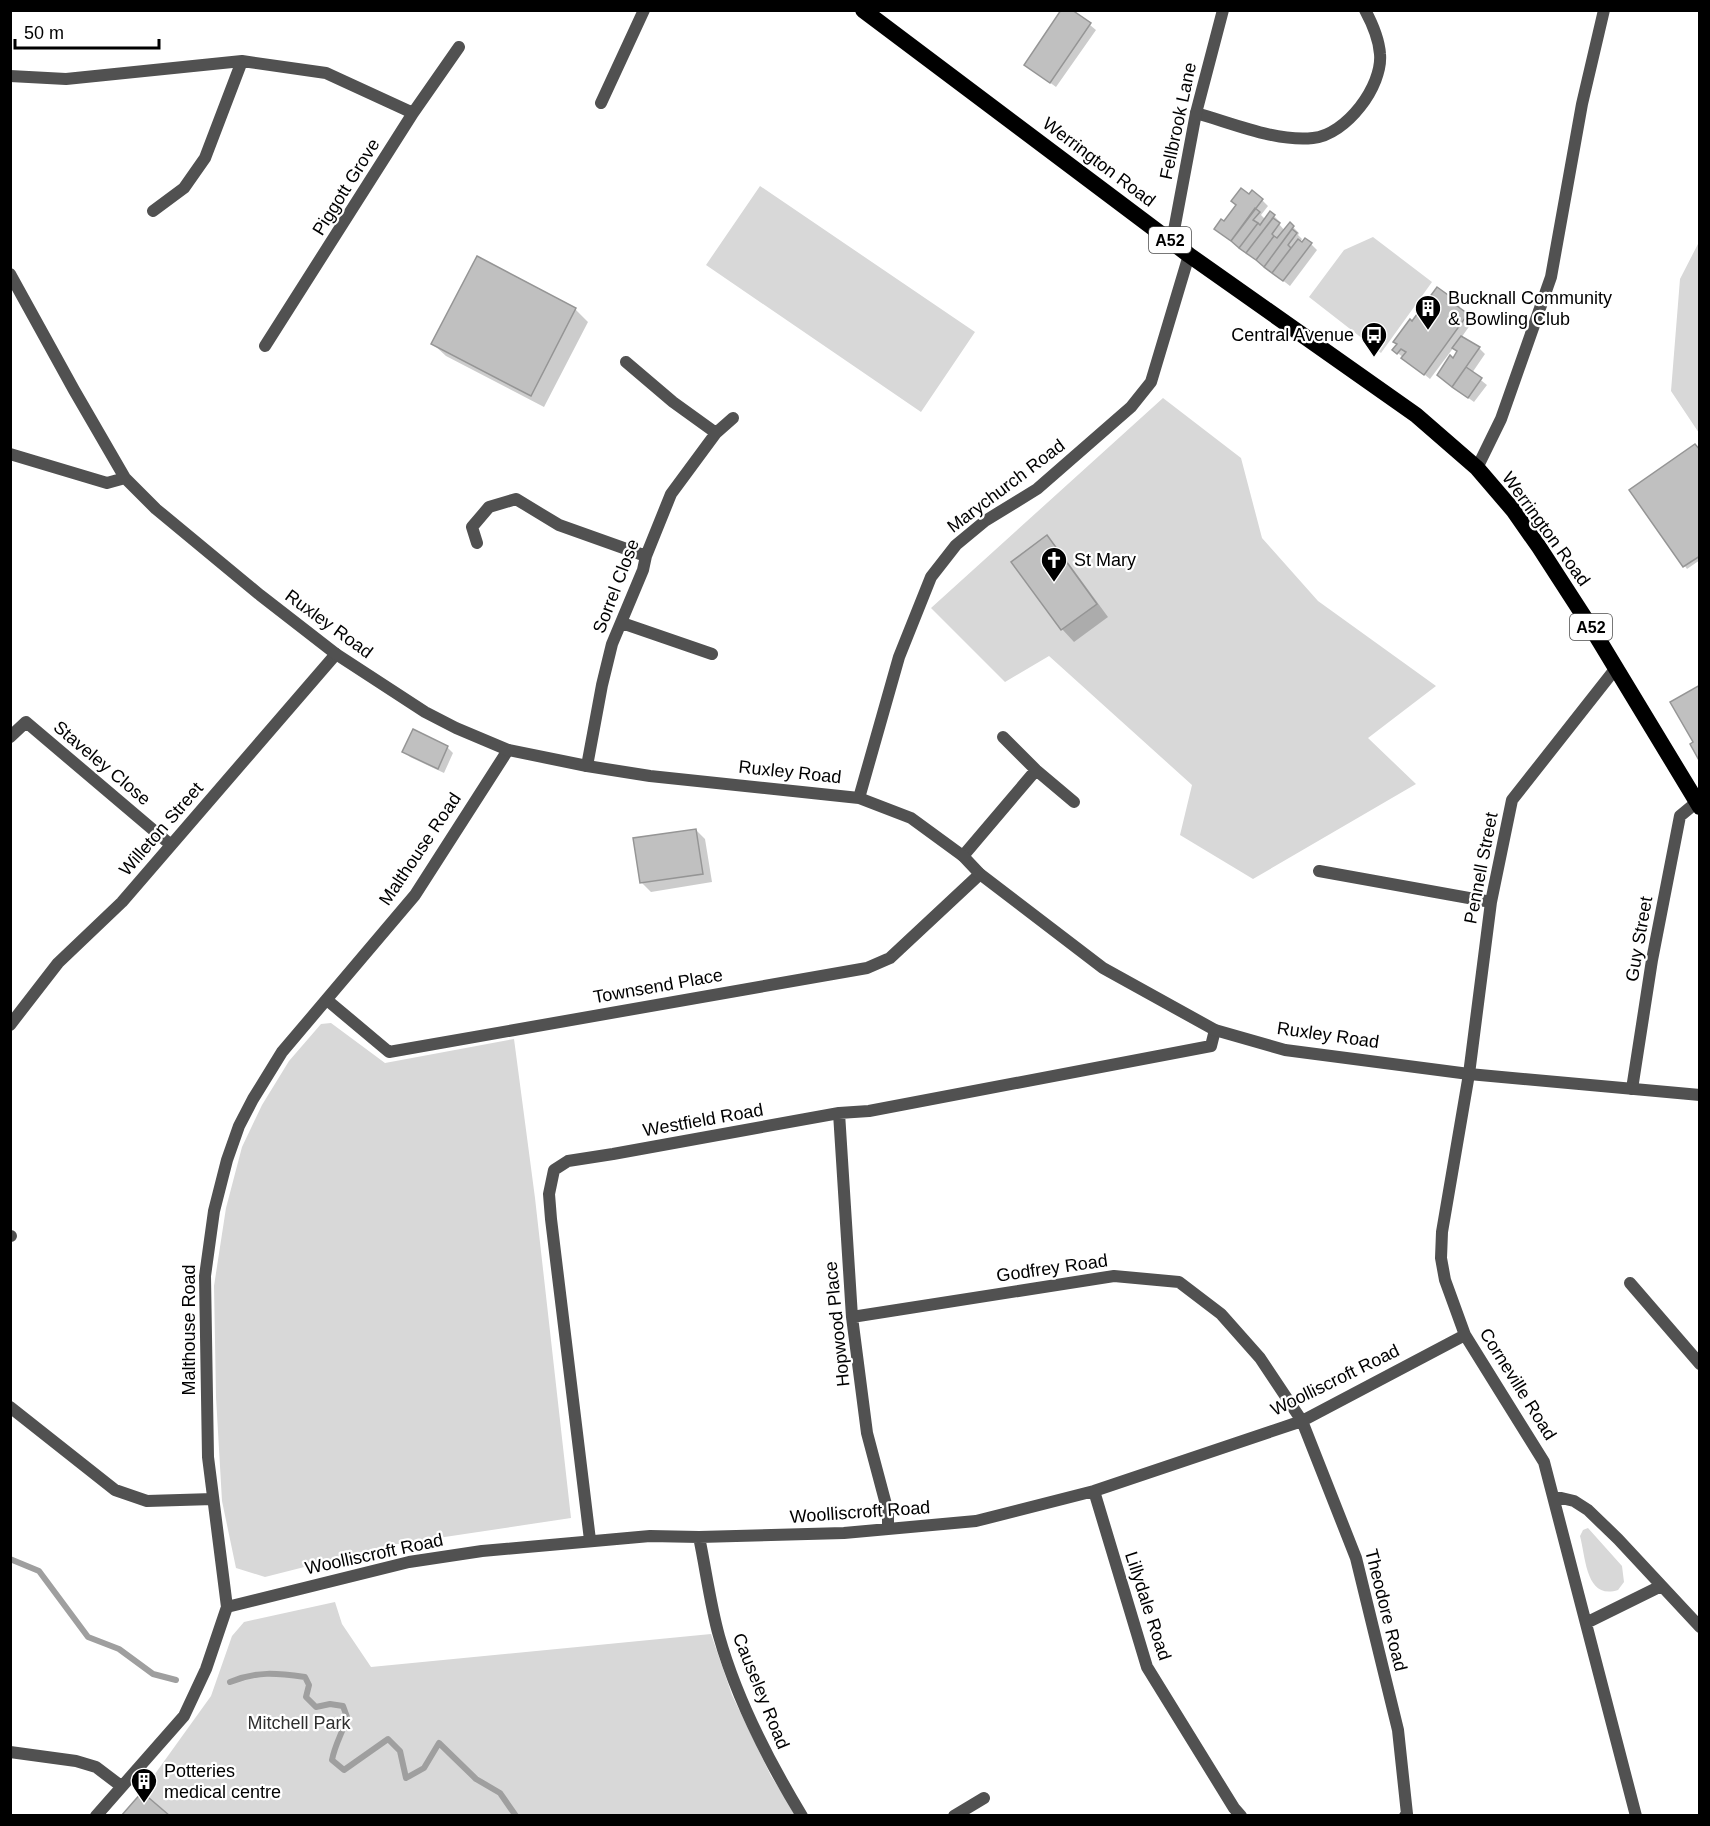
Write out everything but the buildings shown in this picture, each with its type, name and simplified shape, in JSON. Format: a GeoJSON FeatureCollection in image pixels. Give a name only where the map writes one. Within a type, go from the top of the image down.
{"type":"FeatureCollection","features":[{"type":"Feature","properties":{"kind":"highway","name":"Werrington Road"},"geometry":{"type":"LineString","coordinates":[[863,10],[1189,255],[1416,415],[1477,468],[1513,510],[1539,547],[1616,668],[1698,804]]}},
{"type":"Feature","properties":{"kind":"street"},"geometry":{"type":"LineString","coordinates":[[601,103],[644,10]]}},
{"type":"Feature","properties":{"kind":"street","name":"Fellbrook Lane"},"geometry":{"type":"LineString","coordinates":[[1172,241],[1196,113],[1223,10]]}},
{"type":"Feature","properties":{"kind":"street"},"geometry":{"type":"LineString","coordinates":[[1196,113],[1284,138],[1315,138],[1342,125],[1364,103],[1375,82],[1380,55],[1372,24],[1365,10]]}},
{"type":"Feature","properties":{"kind":"street"},"geometry":{"type":"LineString","coordinates":[[1477,468],[1501,420],[1551,277],[1582,104],[1604,10]]}},
{"type":"Feature","properties":{"kind":"street","name":"Piggott Grove"},"geometry":{"type":"LineString","coordinates":[[265,346],[413,113],[459,47]]}},
{"type":"Feature","properties":{"kind":"street"},"geometry":{"type":"LineString","coordinates":[[153,211],[184,188],[205,158],[242,61]]}},
{"type":"Feature","properties":{"kind":"street"},"geometry":{"type":"LineString","coordinates":[[10,76],[66,79],[242,61],[326,73],[413,113]]}},
{"type":"Feature","properties":{"kind":"street","name":"Marychurch Road"},"geometry":{"type":"LineString","coordinates":[[860,798],[896,668],[931,577],[956,545],[985,520],[1037,489],[1131,407],[1151,382],[1189,255]]}},
{"type":"Feature","properties":{"kind":"street","name":"Ruxley Road"},"geometry":{"type":"LineString","coordinates":[[10,274],[126,478],[156,509],[336,654],[425,712],[456,728],[508,750],[587,766],[650,776],[860,798],[911,818],[963,856],[980,874],[1103,968],[1215,1030],[1285,1050],[1468,1074],[1700,1095]]}},
{"type":"Feature","properties":{"kind":"street"},"geometry":{"type":"LineString","coordinates":[[626,362],[673,402],[716,433]]}},
{"type":"Feature","properties":{"kind":"street","name":"Sorrel Close"},"geometry":{"type":"LineString","coordinates":[[587,766],[612,645],[671,494],[716,433],[733,418]]}},
{"type":"Feature","properties":{"kind":"street"},"geometry":{"type":"LineString","coordinates":[[10,454],[107,483],[126,478]]}},
{"type":"Feature","properties":{"kind":"street"},"geometry":{"type":"LineString","coordinates":[[477,543],[472,527],[489,507],[516,499],[559,525],[646,556]]}},
{"type":"Feature","properties":{"kind":"street"},"geometry":{"type":"LineString","coordinates":[[621,623],[712,654]]}},
{"type":"Feature","properties":{"kind":"street","name":"Willeton Street"},"geometry":{"type":"LineString","coordinates":[[10,1025],[58,963],[122,902],[336,654]]}},
{"type":"Feature","properties":{"kind":"street","name":"Pennell Street"},"geometry":{"type":"LineString","coordinates":[[1468,1074],[1491,902],[1512,800],[1616,668]]}},
{"type":"Feature","properties":{"kind":"street","name":"Staveley Close"},"geometry":{"type":"LineString","coordinates":[[10,737],[26,722],[171,845]]}},
{"type":"Feature","properties":{"kind":"street"},"geometry":{"type":"LineString","coordinates":[[1003,737],[1036,770],[1074,802]]}},
{"type":"Feature","properties":{"kind":"street","name":"Malthouse Road"},"geometry":{"type":"LineString","coordinates":[[96,1815],[184,1716],[206,1669],[227,1606],[208,1457],[205,1276],[214,1210],[227,1160],[239,1126],[253,1098],[282,1052],[415,894],[508,750]]}},
{"type":"Feature","properties":{"kind":"street"},"geometry":{"type":"LineString","coordinates":[[963,856],[1036,770]]}},
{"type":"Feature","properties":{"kind":"street","name":"Guy Street"},"geometry":{"type":"LineString","coordinates":[[1632,1089],[1652,960],[1680,816],[1698,804]]}},
{"type":"Feature","properties":{"kind":"street"},"geometry":{"type":"LineString","coordinates":[[1319,871],[1491,902]]}},
{"type":"Feature","properties":{"kind":"street","name":"Townsend Place"},"geometry":{"type":"LineString","coordinates":[[327,1000],[389,1052],[867,968],[890,958],[980,874]]}},
{"type":"Feature","properties":{"kind":"street","name":"Westfield Road"},"geometry":{"type":"LineString","coordinates":[[590,1540],[551,1219],[549,1194],[554,1170],[568,1161],[839,1113],[869,1111],[1211,1046],[1215,1030]]}},
{"type":"Feature","properties":{"kind":"street","name":"Corneville Road"},"geometry":{"type":"LineString","coordinates":[[1468,1074],[1441,1245],[1445,1280],[1465,1335],[1542,1457],[1636,1815]]}},
{"type":"Feature","properties":{"kind":"street","name":"Hopwood Place"},"geometry":{"type":"LineString","coordinates":[[839,1113],[852,1317],[867,1433],[888,1512],[888,1528]]}},
{"type":"Feature","properties":{"kind":"street","name":"Godfrey Road"},"geometry":{"type":"LineString","coordinates":[[852,1317],[1114,1276],[1179,1282],[1221,1314],[1260,1358],[1302,1421]]}},
{"type":"Feature","properties":{"kind":"street"},"geometry":{"type":"LineString","coordinates":[[1630,1284],[1700,1364]]}},
{"type":"Feature","properties":{"kind":"street","name":"Woolliscroft Road"},"geometry":{"type":"LineString","coordinates":[[227,1606],[409,1562],[482,1551],[650,1536],[844,1533],[976,1521],[1094,1491],[1302,1421],[1465,1335]]}},
{"type":"Feature","properties":{"kind":"street"},"geometry":{"type":"LineString","coordinates":[[10,1407],[114,1490],[147,1501],[213,1499]]}},
{"type":"Feature","properties":{"kind":"street","name":"Theodore Road"},"geometry":{"type":"LineString","coordinates":[[1302,1421],[1356,1558],[1398,1730],[1407,1814],[1405,1815]]}},
{"type":"Feature","properties":{"kind":"street","name":"Lillydale Road"},"geometry":{"type":"LineString","coordinates":[[1094,1491],[1147,1667],[1234,1808],[1241,1815]]}},
{"type":"Feature","properties":{"kind":"street"},"geometry":{"type":"LineString","coordinates":[[1552,1496],[1574,1500],[1588,1510],[1700,1627]]}},
{"type":"Feature","properties":{"kind":"street","name":"Causeley Road"},"geometry":{"type":"LineString","coordinates":[[699,1537],[719,1636],[741,1698],[778,1776],[802,1815]]}},
{"type":"Feature","properties":{"kind":"street"},"geometry":{"type":"LineString","coordinates":[[1586,1623],[1661,1586]]}},
{"type":"Feature","properties":{"kind":"street"},"geometry":{"type":"LineString","coordinates":[[10,1752],[76,1761],[96,1767],[122,1786]]}},
{"type":"Feature","properties":{"kind":"street"},"geometry":{"type":"LineString","coordinates":[[954,1815],[984,1798]]}},
{"type":"Feature","properties":{"kind":"green space"},"geometry":{"type":"Polygon","coordinates":[[[760,186],[975,332],[921,412],[706,265],[760,186]]]}},
{"type":"Feature","properties":{"kind":"green space"},"geometry":{"type":"Polygon","coordinates":[[[1373,237],[1432,282],[1381,353],[1309,297],[1344,250],[1373,237]]]}},
{"type":"Feature","properties":{"kind":"green space"},"geometry":{"type":"Polygon","coordinates":[[[1699,242],[1699,433],[1671,391],[1680,279],[1699,242]]]}},
{"type":"Feature","properties":{"kind":"green space"},"geometry":{"type":"Polygon","coordinates":[[[1163,398],[1241,458],[1262,538],[1318,601],[1436,686],[1368,738],[1416,784],[1253,879],[1180,835],[1192,785],[1049,656],[1005,682],[931,608],[1163,398]]]}},
{"type":"Feature","properties":{"kind":"green space"},"geometry":{"type":"Polygon","coordinates":[[[331,1023],[385,1063],[514,1039],[535,1198],[571,1518],[391,1545],[265,1577],[236,1568],[222,1501],[216,1397],[214,1286],[226,1208],[242,1147],[262,1105],[289,1061],[321,1024],[331,1023]]]}},
{"type":"Feature","properties":{"kind":"green space"},"geometry":{"type":"Polygon","coordinates":[[[1588,1528],[1622,1566],[1624,1582],[1618,1590],[1599,1589],[1589,1575],[1580,1536],[1583,1530],[1588,1528]]]}},
{"type":"Feature","properties":{"kind":"green space","name":"Mitchell Park"},"geometry":{"type":"Polygon","coordinates":[[[335,1602],[342,1624],[371,1667],[711,1634],[732,1695],[771,1776],[797,1815],[170,1816],[142,1792],[211,1696],[232,1636],[244,1622],[335,1602]]]}},
{"type":"Feature","properties":{"kind":"waterway"},"geometry":{"type":"LineString","coordinates":[[10,1559],[39,1571],[88,1637],[119,1649],[153,1674],[176,1680]]}},
{"type":"Feature","properties":{"kind":"waterway"},"geometry":{"type":"LineString","coordinates":[[230,1682],[249,1676],[267,1674],[305,1677],[309,1685],[306,1697],[316,1707],[330,1704],[343,1706],[347,1717],[332,1760],[344,1770],[388,1739],[400,1751],[406,1778],[424,1768],[439,1743],[476,1779],[500,1793],[516,1816]]}},
{"type":"Feature","properties":{"kind":"place","name":"Bucknall Community & Bowling Club"},"geometry":{"type":"Point","coordinates":[1428,331]}},
{"type":"Feature","properties":{"kind":"place","name":"Central Avenue"},"geometry":{"type":"Point","coordinates":[1374,358]}},
{"type":"Feature","properties":{"kind":"place","name":"St Mary"},"geometry":{"type":"Point","coordinates":[1054,583]}},
{"type":"Feature","properties":{"kind":"place","name":"Potteries medical centre"},"geometry":{"type":"Point","coordinates":[144,1804]}}]}
